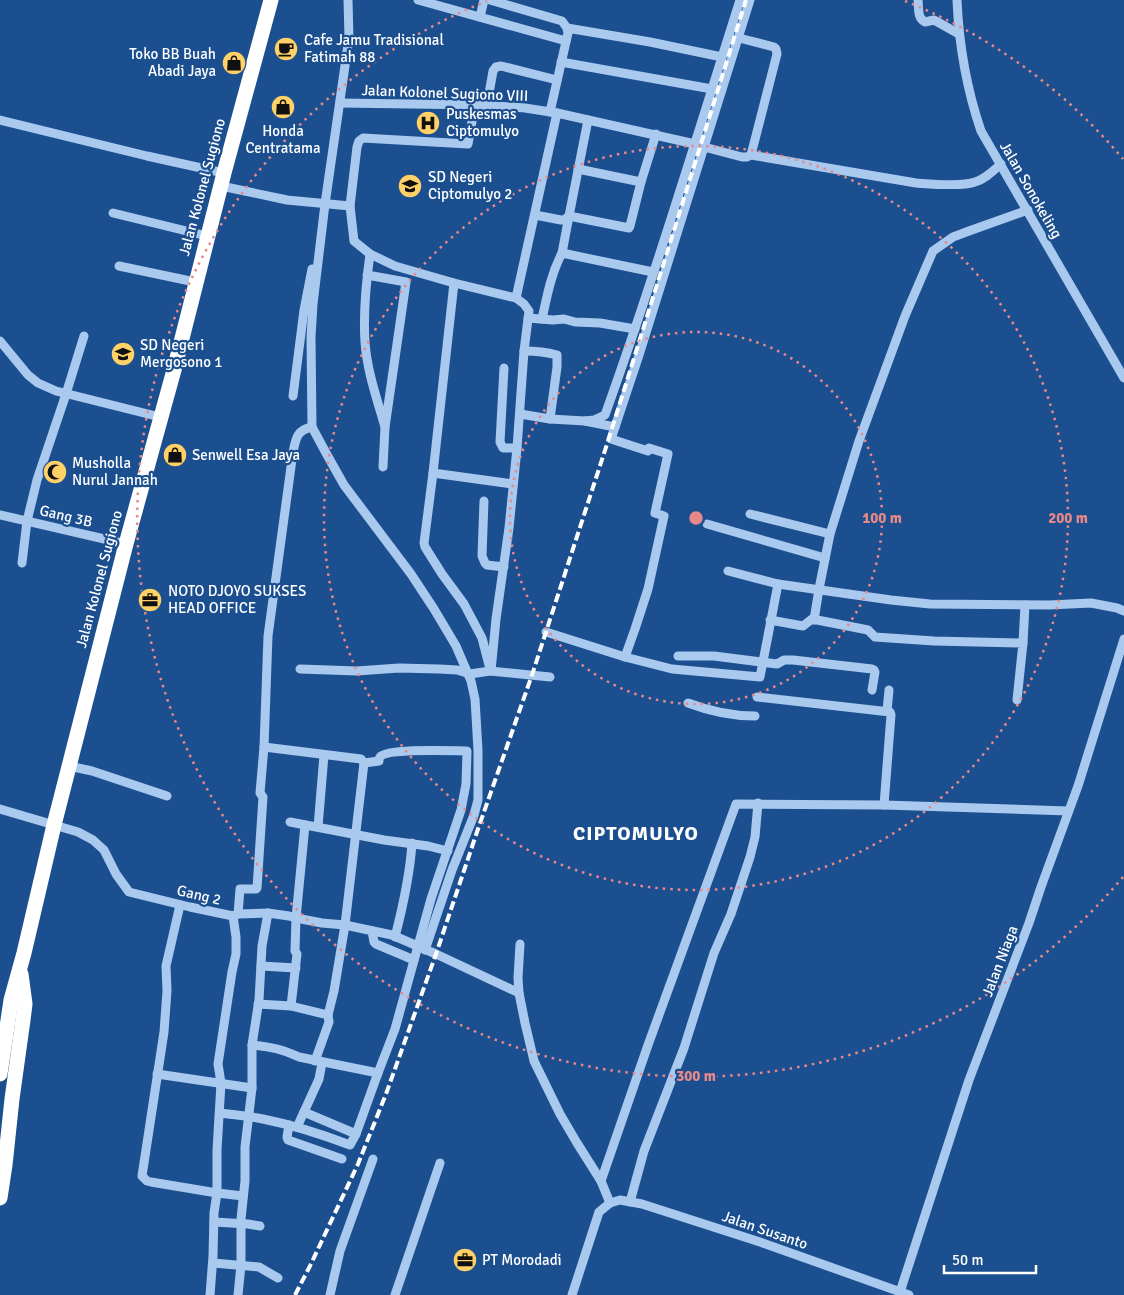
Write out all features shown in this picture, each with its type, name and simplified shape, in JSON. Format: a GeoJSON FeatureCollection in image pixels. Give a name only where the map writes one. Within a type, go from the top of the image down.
{"type":"FeatureCollection","features":[{"type":"Feature","properties":{"kind":"highway","name":"Jalan Kolonel Sugiono"},"geometry":{"type":"LineString","coordinates":[[0,1065],[11,1000],[69,766],[126,544],[174,370],[222,179],[271,0]]}},
{"type":"Feature","properties":{"kind":"highway","name":"Jalan Kolonel Sugiono"},"geometry":{"type":"LineString","coordinates":[[0,1198],[24,1020],[20,965]]}},
{"type":"Feature","properties":{"kind":"street"},"geometry":{"type":"LineString","coordinates":[[220,1113],[293,1126],[325,1135],[350,1145],[356,1134],[395,1029],[414,960],[422,948],[474,815],[478,800],[475,699],[468,673],[456,646],[434,609],[408,569],[344,485],[312,426],[311,337],[313,304],[319,247],[349,38],[348,0]]}},
{"type":"Feature","properties":{"kind":"street"},"geometry":{"type":"LineString","coordinates":[[418,0],[566,40]]}},
{"type":"Feature","properties":{"kind":"street"},"geometry":{"type":"LineString","coordinates":[[480,17],[484,0]]}},
{"type":"Feature","properties":{"kind":"street"},"geometry":{"type":"LineString","coordinates":[[490,0],[562,21],[568,33],[557,80],[554,112],[535,214],[516,298]]}},
{"type":"Feature","properties":{"kind":"street"},"geometry":{"type":"LineString","coordinates":[[625,657],[648,589],[664,516],[655,513],[668,454],[611,439],[700,145],[712,90],[740,0]]}},
{"type":"Feature","properties":{"kind":"street"},"geometry":{"type":"LineString","coordinates":[[585,422],[605,414],[653,272],[739,38],[750,0]]}},
{"type":"Feature","properties":{"kind":"street"},"geometry":{"type":"LineString","coordinates":[[918,0],[919,17],[922,21],[934,20],[959,34]]}},
{"type":"Feature","properties":{"kind":"street","name":"Jalan Sonokeling"},"geometry":{"type":"LineString","coordinates":[[957,0],[964,72],[981,131],[1124,378]]}},
{"type":"Feature","properties":{"kind":"street"},"geometry":{"type":"LineString","coordinates":[[567,28],[650,42],[722,57]]}},
{"type":"Feature","properties":{"kind":"street"},"geometry":{"type":"LineString","coordinates":[[739,38],[774,47],[777,54],[751,155]]}},
{"type":"Feature","properties":{"kind":"street"},"geometry":{"type":"LineString","coordinates":[[561,62],[712,90]]}},
{"type":"Feature","properties":{"kind":"street"},"geometry":{"type":"LineString","coordinates":[[487,105],[493,71],[496,67],[501,66],[557,80]]}},
{"type":"Feature","properties":{"kind":"street","name":"Jalan Kolonel Sugiono VIII"},"geometry":{"type":"LineString","coordinates":[[340,103],[487,105],[554,112],[656,134],[742,157],[751,155],[916,183],[939,185],[974,183],[984,178],[1001,164]]}},
{"type":"Feature","properties":{"kind":"street"},"geometry":{"type":"LineString","coordinates":[[475,105],[468,144],[363,138],[359,141],[350,206],[354,241],[370,254],[395,266],[516,298],[529,311],[509,528],[490,671]]}},
{"type":"Feature","properties":{"kind":"street"},"geometry":{"type":"LineString","coordinates":[[0,120],[147,156],[287,200],[350,206]]}},
{"type":"Feature","properties":{"kind":"street"},"geometry":{"type":"LineString","coordinates":[[542,319],[549,286],[562,253],[588,120]]}},
{"type":"Feature","properties":{"kind":"street"},"geometry":{"type":"LineString","coordinates":[[569,216],[628,228],[656,134]]}},
{"type":"Feature","properties":{"kind":"street"},"geometry":{"type":"LineString","coordinates":[[578,169],[641,182]]}},
{"type":"Feature","properties":{"kind":"street"},"geometry":{"type":"LineString","coordinates":[[814,620],[818,589],[830,534],[859,441],[905,316],[932,251],[961,234],[1028,210]]}},
{"type":"Feature","properties":{"kind":"street"},"geometry":{"type":"LineString","coordinates":[[113,212],[207,236]]}},
{"type":"Feature","properties":{"kind":"street"},"geometry":{"type":"LineString","coordinates":[[535,214],[561,220],[569,216]]}},
{"type":"Feature","properties":{"kind":"street"},"geometry":{"type":"LineString","coordinates":[[293,396],[304,310],[315,254],[319,247]]}},
{"type":"Feature","properties":{"kind":"street"},"geometry":{"type":"LineString","coordinates":[[562,253],[653,272]]}},
{"type":"Feature","properties":{"kind":"street"},"geometry":{"type":"LineString","coordinates":[[370,254],[364,302],[365,343],[371,380],[385,427]]}},
{"type":"Feature","properties":{"kind":"street"},"geometry":{"type":"LineString","coordinates":[[119,266],[195,282]]}},
{"type":"Feature","properties":{"kind":"street"},"geometry":{"type":"LineString","coordinates":[[367,276],[406,282],[385,427],[382,467]]}},
{"type":"Feature","properties":{"kind":"street"},"geometry":{"type":"LineString","coordinates":[[454,283],[424,543],[442,574],[464,604],[482,638],[490,671]]}},
{"type":"Feature","properties":{"kind":"street"},"geometry":{"type":"LineString","coordinates":[[528,318],[564,319],[635,329]]}},
{"type":"Feature","properties":{"kind":"street"},"geometry":{"type":"LineString","coordinates":[[22,562],[27,521],[40,472],[84,336]]}},
{"type":"Feature","properties":{"kind":"street"},"geometry":{"type":"LineString","coordinates":[[0,341],[28,375],[38,383],[66,394],[160,417]]}},
{"type":"Feature","properties":{"kind":"street"},"geometry":{"type":"LineString","coordinates":[[524,351],[543,351],[547,354],[557,354],[550,419]]}},
{"type":"Feature","properties":{"kind":"street"},"geometry":{"type":"LineString","coordinates":[[504,368],[500,442],[503,448],[517,448]]}},
{"type":"Feature","properties":{"kind":"street"},"geometry":{"type":"LineString","coordinates":[[520,414],[615,427]]}},
{"type":"Feature","properties":{"kind":"street"},"geometry":{"type":"LineString","coordinates":[[210,1295],[220,1113],[221,1083],[218,1064],[236,954],[235,915],[240,889],[257,888],[264,797],[260,793],[264,747],[268,636],[295,442],[304,428],[312,426]]}},
{"type":"Feature","properties":{"kind":"street"},"geometry":{"type":"LineString","coordinates":[[433,473],[513,484]]}},
{"type":"Feature","properties":{"kind":"street"},"geometry":{"type":"LineString","coordinates":[[484,501],[483,560],[487,565],[504,567]]}},
{"type":"Feature","properties":{"kind":"street"},"geometry":{"type":"LineString","coordinates":[[750,514],[830,534]]}},
{"type":"Feature","properties":{"kind":"street","name":"Gang 3B"},"geometry":{"type":"LineString","coordinates":[[0,515],[126,544]]}},
{"type":"Feature","properties":{"kind":"street"},"geometry":{"type":"LineString","coordinates":[[707,524],[825,558]]}},
{"type":"Feature","properties":{"kind":"street"},"geometry":{"type":"LineString","coordinates":[[728,571],[778,584],[930,604],[1091,604],[1124,611]]}},
{"type":"Feature","properties":{"kind":"street"},"geometry":{"type":"LineString","coordinates":[[546,632],[625,657],[677,670],[760,677],[778,584]]}},
{"type":"Feature","properties":{"kind":"street"},"geometry":{"type":"LineString","coordinates":[[1017,700],[1025,605]]}},
{"type":"Feature","properties":{"kind":"street"},"geometry":{"type":"LineString","coordinates":[[770,620],[803,626],[812,619],[868,630],[875,637],[1022,642]]}},
{"type":"Feature","properties":{"kind":"street","name":"Jalan Niaga"},"geometry":{"type":"LineString","coordinates":[[900,1292],[969,1080],[1029,923],[1078,786],[1124,639]]}},
{"type":"Feature","properties":{"kind":"street"},"geometry":{"type":"LineString","coordinates":[[678,656],[714,656],[778,664],[784,660],[872,668],[875,672],[872,690]]}},
{"type":"Feature","properties":{"kind":"street"},"geometry":{"type":"LineString","coordinates":[[300,669],[357,671],[399,668],[457,670],[468,673],[490,671],[550,677]]}},
{"type":"Feature","properties":{"kind":"street"},"geometry":{"type":"LineString","coordinates":[[887,711],[889,690]]}},
{"type":"Feature","properties":{"kind":"street"},"geometry":{"type":"LineString","coordinates":[[757,697],[890,712],[884,805]]}},
{"type":"Feature","properties":{"kind":"street"},"geometry":{"type":"LineString","coordinates":[[688,703],[699,708],[743,716],[755,716]]}},
{"type":"Feature","properties":{"kind":"street"},"geometry":{"type":"LineString","coordinates":[[264,747],[361,759],[364,762],[379,761],[383,755],[394,753],[467,751],[466,784],[461,810],[432,899],[422,948]]}},
{"type":"Feature","properties":{"kind":"street"},"geometry":{"type":"LineString","coordinates":[[318,827],[324,755]]}},
{"type":"Feature","properties":{"kind":"street"},"geometry":{"type":"LineString","coordinates":[[342,1159],[288,1140],[287,1137],[304,1112],[319,1079],[319,1062],[329,1022],[328,1015],[334,991],[344,925],[364,762]]}},
{"type":"Feature","properties":{"kind":"street"},"geometry":{"type":"LineString","coordinates":[[69,766],[92,771],[167,796]]}},
{"type":"Feature","properties":{"kind":"street"},"geometry":{"type":"LineString","coordinates":[[630,1202],[644,1151],[684,1048],[714,953],[750,857],[755,838],[758,803]]}},
{"type":"Feature","properties":{"kind":"street"},"geometry":{"type":"LineString","coordinates":[[601,1181],[648,1045],[736,804],[884,805],[1068,811]]}},
{"type":"Feature","properties":{"kind":"street","name":"Gang 2"},"geometry":{"type":"LineString","coordinates":[[0,809],[78,832],[94,840],[104,850],[116,874],[129,892],[235,915],[268,913],[372,931],[422,948],[519,993]]}},
{"type":"Feature","properties":{"kind":"street"},"geometry":{"type":"LineString","coordinates":[[290,822],[448,851]]}},
{"type":"Feature","properties":{"kind":"street"},"geometry":{"type":"LineString","coordinates":[[292,1006],[297,954],[295,951],[296,918],[306,825]]}},
{"type":"Feature","properties":{"kind":"street"},"geometry":{"type":"LineString","coordinates":[[394,937],[404,902],[412,844]]}},
{"type":"Feature","properties":{"kind":"street"},"geometry":{"type":"LineString","coordinates":[[180,904],[166,966],[167,991],[164,1032],[142,1173],[143,1177],[151,1182],[243,1196]]}},
{"type":"Feature","properties":{"kind":"street"},"geometry":{"type":"LineString","coordinates":[[238,1295],[248,1117],[252,1088],[252,1045],[258,1004],[262,946],[268,913]]}},
{"type":"Feature","properties":{"kind":"street"},"geometry":{"type":"LineString","coordinates":[[372,931],[376,944],[414,960]]}},
{"type":"Feature","properties":{"kind":"street"},"geometry":{"type":"LineString","coordinates":[[520,944],[519,993],[531,1049],[539,1073],[560,1114],[601,1181],[610,1203],[599,1212],[572,1295]]}},
{"type":"Feature","properties":{"kind":"street"},"geometry":{"type":"LineString","coordinates":[[261,966],[296,968]]}},
{"type":"Feature","properties":{"kind":"street"},"geometry":{"type":"LineString","coordinates":[[258,1004],[292,1006],[328,1015]]}},
{"type":"Feature","properties":{"kind":"street"},"geometry":{"type":"LineString","coordinates":[[252,1045],[273,1047],[299,1058],[378,1072]]}},
{"type":"Feature","properties":{"kind":"street"},"geometry":{"type":"LineString","coordinates":[[0,1065],[17,1064]]}},
{"type":"Feature","properties":{"kind":"street"},"geometry":{"type":"LineString","coordinates":[[157,1074],[252,1088]]}},
{"type":"Feature","properties":{"kind":"street"},"geometry":{"type":"LineString","coordinates":[[304,1112],[356,1134]]}},
{"type":"Feature","properties":{"kind":"street"},"geometry":{"type":"LineString","coordinates":[[330,1295],[340,1252],[373,1159]]}},
{"type":"Feature","properties":{"kind":"street"},"geometry":{"type":"LineString","coordinates":[[395,1295],[440,1163]]}},
{"type":"Feature","properties":{"kind":"street","name":"Jalan Susanto"},"geometry":{"type":"LineString","coordinates":[[610,1203],[620,1200],[642,1204],[760,1242],[909,1295]]}},
{"type":"Feature","properties":{"kind":"street"},"geometry":{"type":"LineString","coordinates":[[214,1222],[260,1226]]}},
{"type":"Feature","properties":{"kind":"street"},"geometry":{"type":"LineString","coordinates":[[213,1263],[259,1267],[278,1278]]}},
{"type":"Feature","properties":{"kind":"railway"},"geometry":{"type":"LineString","coordinates":[[295,1295],[358,1164],[386,1094],[436,954],[532,675],[609,438],[746,0]]}},
{"type":"Feature","properties":{"kind":"place","name":"Cafe Jamu Tradisional Fatimah 88"},"geometry":{"type":"Point","coordinates":[286,49]}},
{"type":"Feature","properties":{"kind":"place","name":"Toko BB Buah Abadi Jaya"},"geometry":{"type":"Point","coordinates":[234,63]}},
{"type":"Feature","properties":{"kind":"place","name":"Honda Centratama"},"geometry":{"type":"Point","coordinates":[283,107]}},
{"type":"Feature","properties":{"kind":"place","name":"Puskesmas Ciptomulyo"},"geometry":{"type":"Point","coordinates":[428,123]}},
{"type":"Feature","properties":{"kind":"place","name":"SD Negeri Ciptomulyo 2"},"geometry":{"type":"Point","coordinates":[410,186]}},
{"type":"Feature","properties":{"kind":"place","name":"SD Negeri Mergosono 1"},"geometry":{"type":"Point","coordinates":[123,354]}},
{"type":"Feature","properties":{"kind":"place","name":"Senwell Esa Jaya"},"geometry":{"type":"Point","coordinates":[175,455]}},
{"type":"Feature","properties":{"kind":"place","name":"Musholla Nurul Jannah"},"geometry":{"type":"Point","coordinates":[55,472]}},
{"type":"Feature","properties":{"kind":"place","name":"NOTO DJOYO SUKSES HEAD OFFICE"},"geometry":{"type":"Point","coordinates":[150,600]}},
{"type":"Feature","properties":{"kind":"place","name":"PT Morodadi"},"geometry":{"type":"Point","coordinates":[465,1260]}},
{"type":"Feature","properties":{"kind":"district","name":"CIPTOMULYO"},"geometry":{"type":"Point","coordinates":[636,833]}}]}
